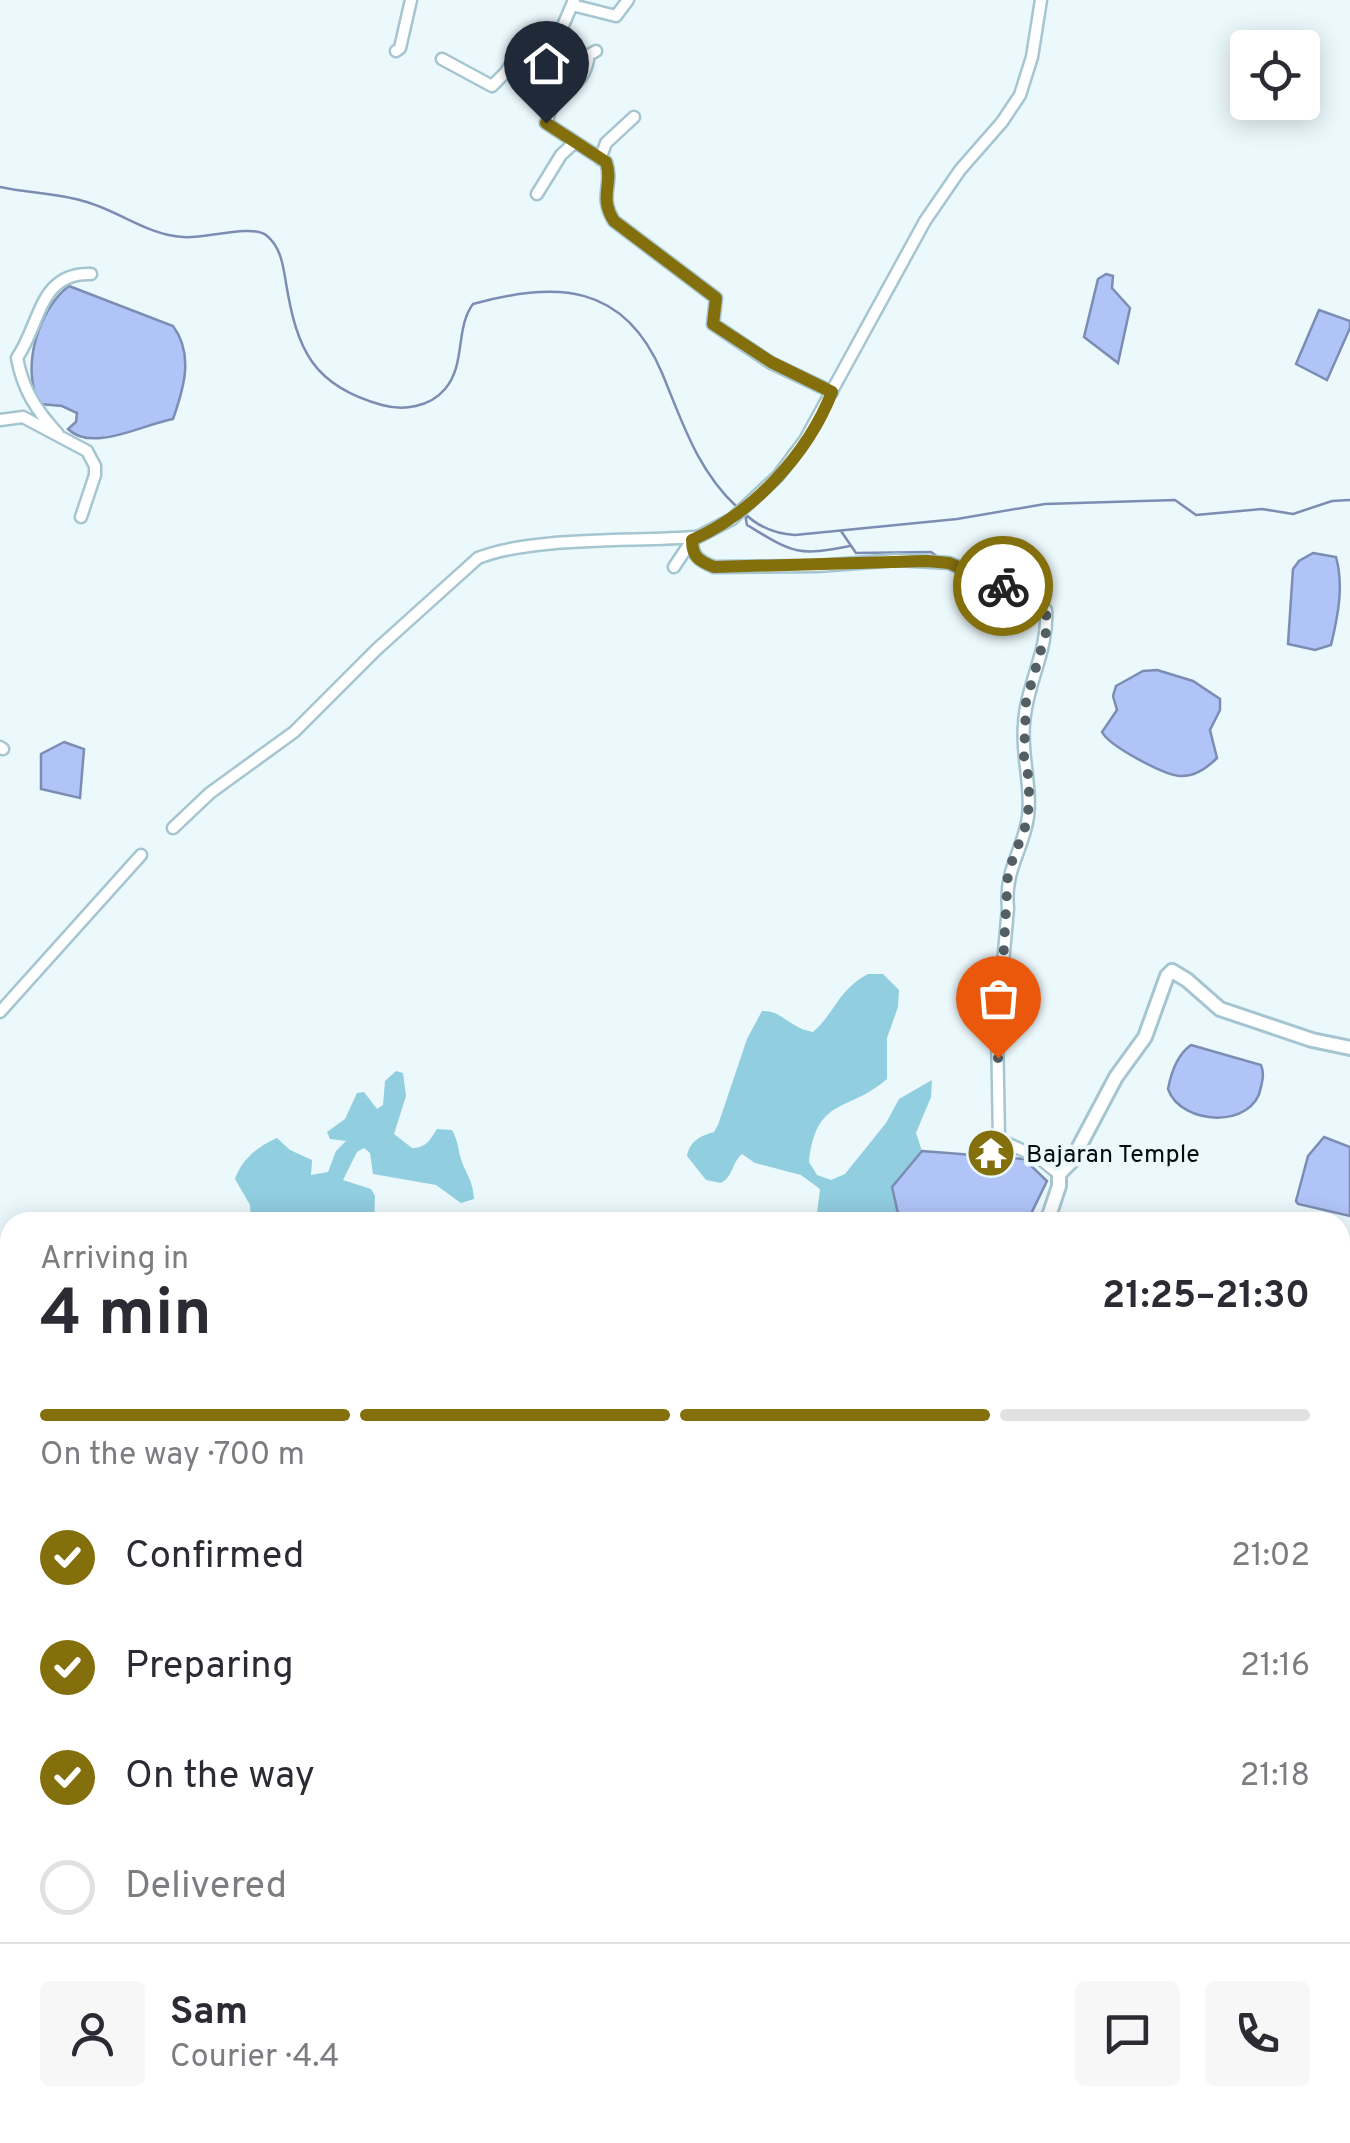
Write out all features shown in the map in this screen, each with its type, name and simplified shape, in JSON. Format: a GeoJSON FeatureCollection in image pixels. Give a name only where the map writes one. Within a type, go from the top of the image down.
{"type":"FeatureCollection","features":[{"type":"Feature","properties":{"kind":"street"},"geometry":{"type":"LineString","coordinates":[[396,50],[400,48],[411,0]]}},
{"type":"Feature","properties":{"kind":"street"},"geometry":{"type":"LineString","coordinates":[[628,0],[616,16],[573,2],[552,51],[552,95],[546,123],[606,162],[610,172],[604,194],[614,221],[716,298],[713,324],[771,362],[832,392]]}},
{"type":"Feature","properties":{"kind":"street"},"geometry":{"type":"LineString","coordinates":[[173,828],[210,794],[294,732],[478,558],[493,552],[541,546],[694,538],[732,519],[794,457],[925,221],[1020,95],[1032,57],[1041,0]]}},
{"type":"Feature","properties":{"kind":"street"},"geometry":{"type":"LineString","coordinates":[[442,59],[492,86],[522,47],[552,51]]}},
{"type":"Feature","properties":{"kind":"street"},"geometry":{"type":"LineString","coordinates":[[552,95],[578,83],[586,71],[589,54],[596,50]]}},
{"type":"Feature","properties":{"kind":"street"},"geometry":{"type":"LineString","coordinates":[[506,72],[538,84],[552,95]]}},
{"type":"Feature","properties":{"kind":"street"},"geometry":{"type":"LineString","coordinates":[[600,159],[606,143],[634,117]]}},
{"type":"Feature","properties":{"kind":"street"},"geometry":{"type":"LineString","coordinates":[[537,194],[574,143]]}},
{"type":"Feature","properties":{"kind":"street"},"geometry":{"type":"LineString","coordinates":[[58,434],[22,386],[17,358],[30,338],[44,300],[60,281],[72,273],[91,274]]}},
{"type":"Feature","properties":{"kind":"street"},"geometry":{"type":"LineString","coordinates":[[0,420],[23,417],[87,452],[95,466],[81,517]]}},
{"type":"Feature","properties":{"kind":"street"},"geometry":{"type":"LineString","coordinates":[[674,567],[694,538]]}},
{"type":"Feature","properties":{"kind":"street"},"geometry":{"type":"LineString","coordinates":[[694,538],[692,551],[700,561],[714,567],[818,566],[880,560],[949,563],[1016,592],[1046,610],[1047,629],[1026,702],[1023,728],[1029,779],[1027,822],[1008,872],[1006,892],[999,1007],[1002,1013],[997,1029],[999,1140],[1038,1157],[1059,1174]]}},
{"type":"Feature","properties":{"kind":"street"},"geometry":{"type":"LineString","coordinates":[[0,1012],[141,856]]}},
{"type":"Feature","properties":{"kind":"street"},"geometry":{"type":"LineString","coordinates":[[1050,1212],[1059,1174],[1071,1162],[1116,1078],[1137,1051],[1172,971],[1220,1009],[1350,1048]]}},
{"type":"Feature","properties":{"kind":"shaded area"},"geometry":{"type":"Polygon","coordinates":[[[1106,274],[1113,276],[1112,288],[1130,308],[1118,363],[1084,337],[1098,279],[1106,274]]]}},
{"type":"Feature","properties":{"kind":"shaded area"},"geometry":{"type":"Polygon","coordinates":[[[69,286],[173,326],[185,360],[173,419],[119,435],[90,438],[68,429],[76,422],[77,413],[62,406],[40,404],[32,374],[35,341],[49,309],[69,286]]]}},
{"type":"Feature","properties":{"kind":"shaded area"},"geometry":{"type":"Polygon","coordinates":[[[1319,310],[1350,321],[1327,380],[1296,364],[1319,310]]]}},
{"type":"Feature","properties":{"kind":"shaded area"},"geometry":{"type":"Polygon","coordinates":[[[1313,553],[1336,557],[1340,579],[1331,645],[1315,650],[1288,644],[1293,569],[1313,553]]]}},
{"type":"Feature","properties":{"kind":"shaded area"},"geometry":{"type":"Polygon","coordinates":[[[1157,670],[1193,681],[1220,699],[1220,710],[1210,730],[1217,758],[1190,775],[1172,774],[1150,765],[1115,745],[1102,732],[1117,710],[1113,696],[1116,686],[1143,671],[1157,670]]]}},
{"type":"Feature","properties":{"kind":"shaded area"},"geometry":{"type":"Polygon","coordinates":[[[64,742],[84,749],[80,798],[41,789],[41,754],[64,742]]]}},
{"type":"Feature","properties":{"kind":"shaded area"},"geometry":{"type":"Polygon","coordinates":[[[868,974],[883,974],[899,990],[898,1007],[887,1038],[887,1079],[826,1116],[813,1141],[809,1162],[817,1175],[831,1180],[845,1174],[886,1123],[899,1099],[932,1080],[931,1097],[916,1133],[922,1151],[892,1187],[898,1212],[817,1212],[820,1189],[801,1175],[755,1163],[742,1154],[721,1183],[706,1180],[687,1156],[688,1151],[696,1140],[714,1132],[718,1125],[747,1039],[762,1011],[775,1013],[813,1032],[858,980],[868,974]]]}},
{"type":"Feature","properties":{"kind":"shaded area"},"geometry":{"type":"Polygon","coordinates":[[[1191,1045],[1261,1065],[1262,1081],[1256,1101],[1232,1116],[1217,1118],[1201,1116],[1175,1101],[1168,1089],[1171,1077],[1191,1045]]]}},
{"type":"Feature","properties":{"kind":"shaded area"},"geometry":{"type":"Polygon","coordinates":[[[396,1071],[403,1073],[406,1096],[394,1134],[417,1148],[430,1140],[437,1129],[452,1130],[474,1199],[461,1203],[436,1185],[373,1174],[370,1153],[364,1148],[357,1152],[343,1180],[371,1189],[374,1212],[250,1212],[235,1179],[246,1160],[277,1138],[290,1150],[312,1160],[311,1175],[328,1172],[336,1151],[346,1141],[330,1139],[327,1132],[345,1119],[357,1093],[364,1092],[377,1109],[383,1105],[385,1081],[396,1071]]]}},
{"type":"Feature","properties":{"kind":"shaded area"},"geometry":{"type":"Polygon","coordinates":[[[1324,1137],[1350,1147],[1350,1212],[1298,1204],[1308,1156],[1324,1137]]]}},
{"type":"Feature","properties":{"kind":"shaded area"},"geometry":{"type":"Polygon","coordinates":[[[922,1151],[1024,1159],[1047,1181],[1032,1212],[898,1212],[892,1187],[922,1151]]]}},
{"type":"Feature","properties":{"kind":"waterway"},"geometry":{"type":"LineString","coordinates":[[0,187],[83,201],[170,235],[192,237],[239,231],[266,235],[280,257],[296,328],[312,362],[339,387],[390,407],[424,404],[445,389],[456,369],[464,324],[473,304],[532,292],[584,296],[628,321],[646,343],[701,461],[737,507]]}},
{"type":"Feature","properties":{"kind":"waterway"},"geometry":{"type":"LineString","coordinates":[[743,512],[767,529],[795,535],[957,519],[1045,504],[1175,500],[1196,515],[1262,509],[1293,514],[1332,501],[1350,500]]}},
{"type":"Feature","properties":{"kind":"waterway"},"geometry":{"type":"LineString","coordinates":[[745,514],[747,525],[795,550],[850,546]]}},
{"type":"Feature","properties":{"kind":"waterway"},"geometry":{"type":"LineString","coordinates":[[841,531],[856,553],[931,552],[939,558]]}},
{"type":"Feature","properties":{"kind":"way so far"},"geometry":{"type":"LineString","coordinates":[[998,1058],[1008,872],[1027,822],[1029,803],[1023,728],[1026,702],[1047,629],[1046,610],[1003,586]]}},
{"type":"Feature","properties":{"kind":"place","name":"Bajaran Temple"},"geometry":{"type":"Point","coordinates":[991,1153]}},
{"type":"Feature","properties":{"kind":"route"},"geometry":{"type":"LineString","coordinates":[[546,123],[606,162],[610,172],[604,194],[614,221],[716,298],[713,324],[771,362],[832,392],[806,440],[778,476],[732,519],[692,540],[692,551],[700,561],[714,567],[927,561],[949,563],[1003,586]]}}]}
